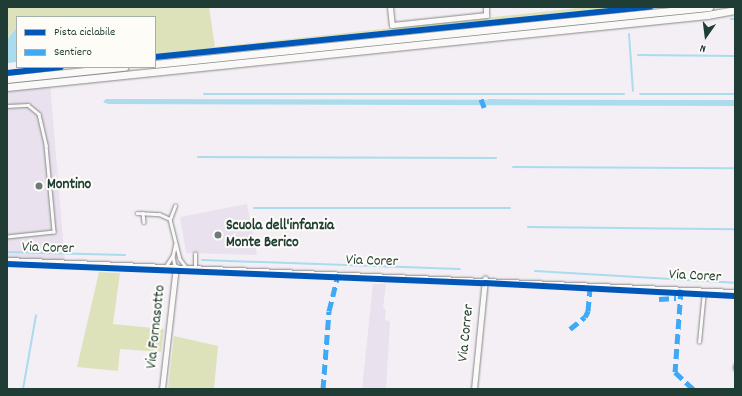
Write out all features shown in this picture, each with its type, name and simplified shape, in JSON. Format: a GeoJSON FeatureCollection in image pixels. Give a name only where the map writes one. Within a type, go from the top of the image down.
{"type":"FeatureCollection","features":[{"type":"Feature","properties":{"kind":"main road"},"geometry":{"type":"LineString","coordinates":[[156,64],[709,7]]}},
{"type":"Feature","properties":{"kind":"main road"},"geometry":{"type":"LineString","coordinates":[[7,87],[708,15],[735,10]]}},
{"type":"Feature","properties":{"kind":"main road"},"geometry":{"type":"LineString","coordinates":[[7,79],[114,68]]}},
{"type":"Feature","properties":{"kind":"street"},"geometry":{"type":"LineString","coordinates":[[390,7],[392,25],[486,15],[486,7]]}},
{"type":"Feature","properties":{"kind":"street","name":"Via Corer"},"geometry":{"type":"LineString","coordinates":[[7,260],[485,279],[735,292]]}},
{"type":"Feature","properties":{"kind":"street","name":"Via Fornasotto"},"geometry":{"type":"LineString","coordinates":[[162,389],[176,267]]}},
{"type":"Feature","properties":{"kind":"street","name":"Via Correr"},"geometry":{"type":"LineString","coordinates":[[474,389],[485,279]]}},
{"type":"Feature","properties":{"kind":"lane"},"geometry":{"type":"LineString","coordinates":[[7,106],[28,105],[39,114],[46,144],[54,232],[7,238]]}},
{"type":"Feature","properties":{"kind":"lane"},"geometry":{"type":"LineString","coordinates":[[175,206],[170,218],[180,259],[187,267]]}},
{"type":"Feature","properties":{"kind":"lane"},"geometry":{"type":"LineString","coordinates":[[137,213],[159,214],[170,218]]}},
{"type":"Feature","properties":{"kind":"lane"},"geometry":{"type":"LineString","coordinates":[[143,213],[144,222]]}},
{"type":"Feature","properties":{"kind":"lane"},"geometry":{"type":"LineString","coordinates":[[175,242],[173,255],[176,267]]}},
{"type":"Feature","properties":{"kind":"lane"},"geometry":{"type":"LineString","coordinates":[[195,254],[195,268]]}},
{"type":"Feature","properties":{"kind":"lane"},"geometry":{"type":"LineString","coordinates":[[166,266],[173,255]]}},
{"type":"Feature","properties":{"kind":"lane"},"geometry":{"type":"LineString","coordinates":[[176,267],[180,259]]}},
{"type":"Feature","properties":{"kind":"lane"},"geometry":{"type":"LineString","coordinates":[[699,342],[704,290]]}},
{"type":"Feature","properties":{"kind":"shaded area"},"geometry":{"type":"Polygon","coordinates":[[[50,83],[65,263],[7,260],[7,87],[50,83]]]}},
{"type":"Feature","properties":{"kind":"shaded area","name":"Scuola dell'infanzia Monte Berico"},"geometry":{"type":"Polygon","coordinates":[[[247,204],[257,255],[186,253],[180,217],[247,204]]]}},
{"type":"Feature","properties":{"kind":"shaded area"},"geometry":{"type":"Polygon","coordinates":[[[373,284],[386,284],[383,308],[386,310],[385,320],[390,321],[386,389],[362,389],[373,284]]]}},
{"type":"Feature","properties":{"kind":"green space"},"geometry":{"type":"Polygon","coordinates":[[[7,7],[209,7],[215,47],[587,7],[633,7],[156,56],[156,16],[16,16],[16,28],[7,38],[7,7]]]}},
{"type":"Feature","properties":{"kind":"green space"},"geometry":{"type":"Polygon","coordinates":[[[99,272],[120,273],[113,324],[164,329],[161,352],[120,349],[118,371],[77,367],[99,272]]]}},
{"type":"Feature","properties":{"kind":"green space"},"geometry":{"type":"Polygon","coordinates":[[[174,336],[218,346],[214,389],[168,389],[174,336]]]}},
{"type":"Feature","properties":{"kind":"water"},"geometry":{"type":"Polygon","coordinates":[[[16,28],[16,62],[7,63],[7,39],[16,28]]]}},
{"type":"Feature","properties":{"kind":"water"},"geometry":{"type":"Polygon","coordinates":[[[106,99],[735,100],[735,106],[108,104],[103,102],[106,99]]]}},
{"type":"Feature","properties":{"kind":"waterway"},"geometry":{"type":"LineString","coordinates":[[629,34],[633,91]]}},
{"type":"Feature","properties":{"kind":"waterway"},"geometry":{"type":"LineString","coordinates":[[638,55],[735,56]]}},
{"type":"Feature","properties":{"kind":"waterway"},"geometry":{"type":"LineString","coordinates":[[204,94],[624,94]]}},
{"type":"Feature","properties":{"kind":"waterway"},"geometry":{"type":"LineString","coordinates":[[640,94],[735,94]]}},
{"type":"Feature","properties":{"kind":"waterway"},"geometry":{"type":"LineString","coordinates":[[489,100],[540,101]]}},
{"type":"Feature","properties":{"kind":"waterway"},"geometry":{"type":"LineString","coordinates":[[198,157],[496,158]]}},
{"type":"Feature","properties":{"kind":"waterway"},"geometry":{"type":"LineString","coordinates":[[513,167],[735,168]]}},
{"type":"Feature","properties":{"kind":"waterway"},"geometry":{"type":"LineString","coordinates":[[254,208],[510,208]]}},
{"type":"Feature","properties":{"kind":"waterway"},"geometry":{"type":"LineString","coordinates":[[528,227],[735,229]]}},
{"type":"Feature","properties":{"kind":"waterway"},"geometry":{"type":"LineString","coordinates":[[7,252],[125,255]]}},
{"type":"Feature","properties":{"kind":"waterway"},"geometry":{"type":"LineString","coordinates":[[202,260],[460,269]]}},
{"type":"Feature","properties":{"kind":"waterway"},"geometry":{"type":"LineString","coordinates":[[535,271],[735,283]]}},
{"type":"Feature","properties":{"kind":"waterway"},"geometry":{"type":"LineString","coordinates":[[23,389],[36,315]]}},
{"type":"Feature","properties":{"kind":"marked path"},"geometry":{"type":"LineString","coordinates":[[481,99],[484,107]]}},
{"type":"Feature","properties":{"kind":"marked path"},"geometry":{"type":"LineString","coordinates":[[323,389],[329,311],[338,274]]}},
{"type":"Feature","properties":{"kind":"marked path"},"geometry":{"type":"LineString","coordinates":[[570,329],[585,317],[588,311],[590,286]]}},
{"type":"Feature","properties":{"kind":"marked path"},"geometry":{"type":"LineString","coordinates":[[681,289],[675,372],[693,389]]}},
{"type":"Feature","properties":{"kind":"marked path"},"geometry":{"type":"LineString","coordinates":[[659,299],[676,298]]}},
{"type":"Feature","properties":{"kind":"cycle path"},"geometry":{"type":"LineString","coordinates":[[156,57],[650,7]]}},
{"type":"Feature","properties":{"kind":"cycle path"},"geometry":{"type":"LineString","coordinates":[[7,73],[52,68]]}},
{"type":"Feature","properties":{"kind":"cycle path"},"geometry":{"type":"LineString","coordinates":[[7,264],[485,283],[735,296]]}},
{"type":"Feature","properties":{"kind":"place","name":"Montino"},"geometry":{"type":"Point","coordinates":[39,186]}},
{"type":"Feature","properties":{"kind":"place","name":"Scuola dell'infanzia Monte Berico"},"geometry":{"type":"Point","coordinates":[218,235]}}]}
